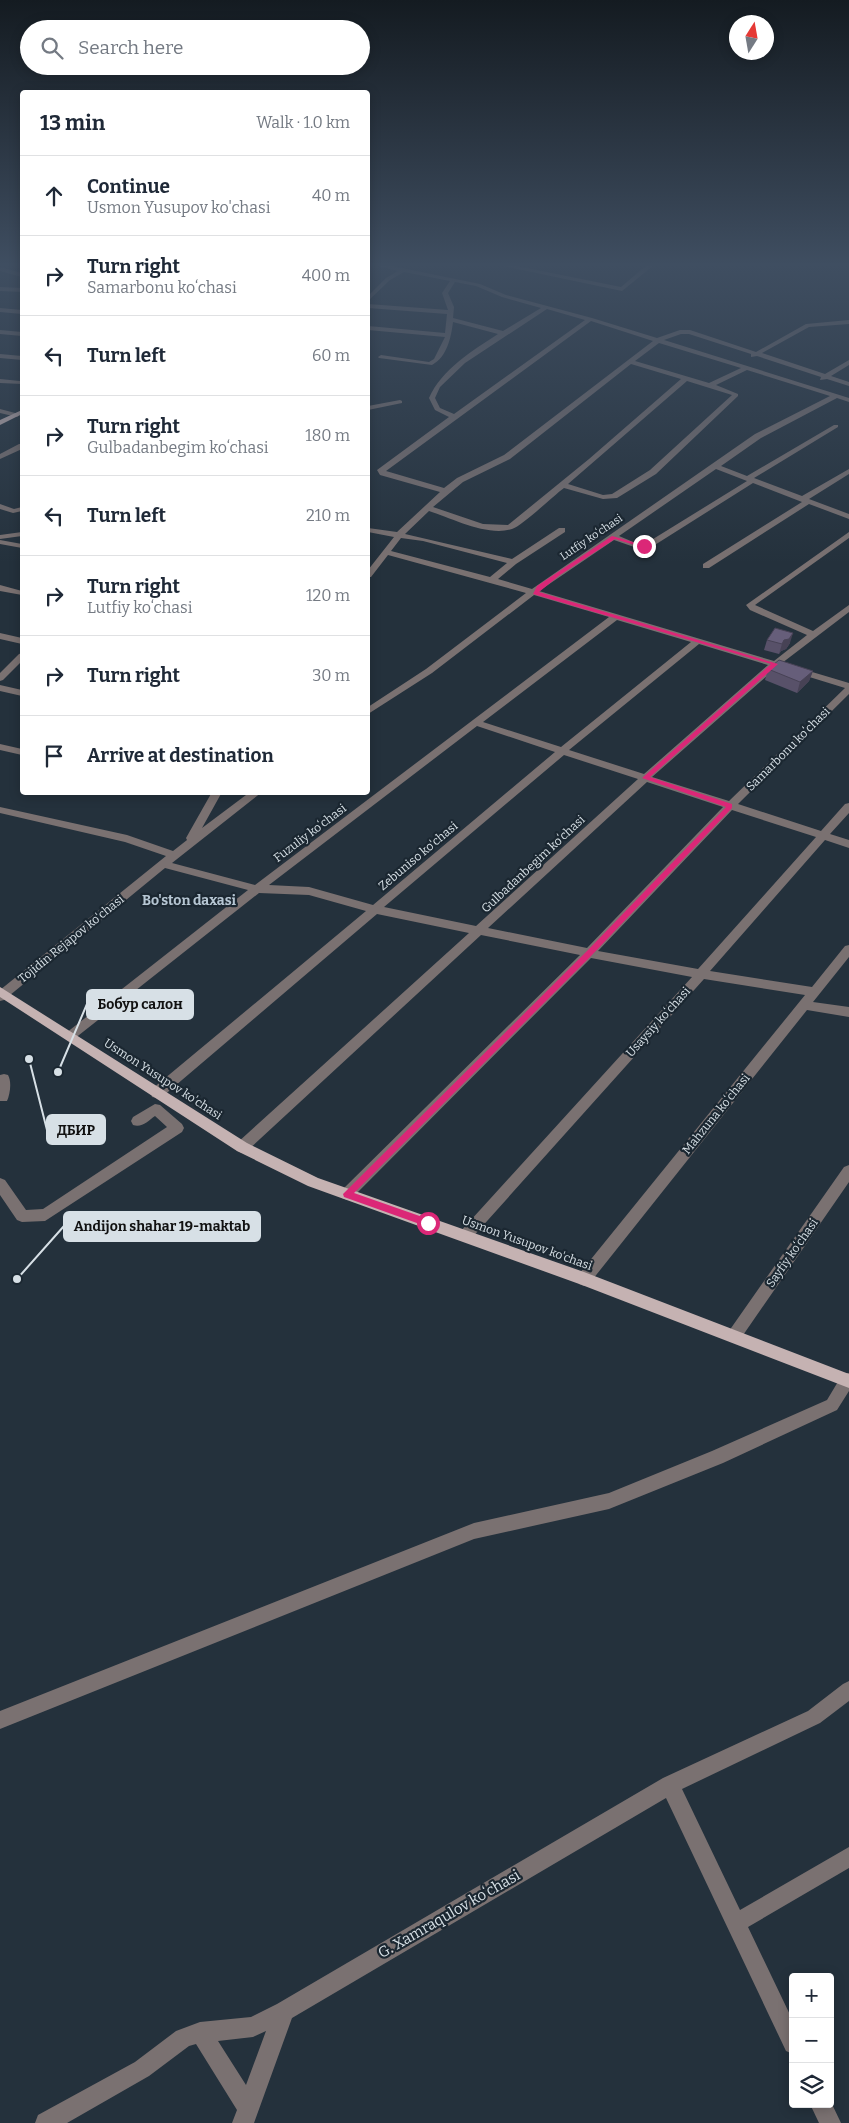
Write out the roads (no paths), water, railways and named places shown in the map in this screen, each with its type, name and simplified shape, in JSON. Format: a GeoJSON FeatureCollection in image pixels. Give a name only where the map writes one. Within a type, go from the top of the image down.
{"type":"FeatureCollection","features":[{"type":"Feature","properties":{"kind":"main road"},"geometry":{"type":"LineString","coordinates":[[0,421],[20,414]]}},
{"type":"Feature","properties":{"kind":"main road","name":"Usmon Yusupov ko'chasi"},"geometry":{"type":"LineString","coordinates":[[1,994],[70,1036],[157,1094],[242,1147],[313,1182],[584,1279],[848,1381]]}},
{"type":"Feature","properties":{"kind":"street"},"geometry":{"type":"LineString","coordinates":[[454,416],[437,409],[432,398],[435,388],[459,364]]}},
{"type":"Feature","properties":{"kind":"street"},"geometry":{"type":"LineString","coordinates":[[445,491],[383,473],[381,470],[527,364]]}},
{"type":"Feature","properties":{"kind":"street"},"geometry":{"type":"LineString","coordinates":[[370,566],[445,491],[460,480],[507,457],[628,364]]}},
{"type":"Feature","properties":{"kind":"street"},"geometry":{"type":"LineString","coordinates":[[563,485],[609,498],[653,472],[736,395],[711,385],[638,364]]}},
{"type":"Feature","properties":{"kind":"street"},"geometry":{"type":"LineString","coordinates":[[735,364],[849,400]]}},
{"type":"Feature","properties":{"kind":"street"},"geometry":{"type":"LineString","coordinates":[[787,364],[849,384]]}},
{"type":"Feature","properties":{"kind":"street"},"geometry":{"type":"LineString","coordinates":[[808,387],[846,364]]}},
{"type":"Feature","properties":{"kind":"street"},"geometry":{"type":"LineString","coordinates":[[711,385],[747,368]]}},
{"type":"Feature","properties":{"kind":"street"},"geometry":{"type":"LineString","coordinates":[[428,508],[488,527],[506,529],[563,485],[686,378]]}},
{"type":"Feature","properties":{"kind":"street"},"geometry":{"type":"LineString","coordinates":[[0,381],[20,382]]}},
{"type":"Feature","properties":{"kind":"street","name":"Lutfiy koʻchasi"},"geometry":{"type":"LineString","coordinates":[[370,710],[428,671],[535,593],[539,587],[758,436],[836,396]]}},
{"type":"Feature","properties":{"kind":"street"},"geometry":{"type":"LineString","coordinates":[[370,408],[400,402]]}},
{"type":"Feature","properties":{"kind":"street"},"geometry":{"type":"LineString","coordinates":[[0,411],[20,414]]}},
{"type":"Feature","properties":{"kind":"street"},"geometry":{"type":"LineString","coordinates":[[614,537],[637,546],[647,546],[836,426]]}},
{"type":"Feature","properties":{"kind":"street"},"geometry":{"type":"LineString","coordinates":[[0,457],[20,447]]}},
{"type":"Feature","properties":{"kind":"street"},"geometry":{"type":"LineString","coordinates":[[715,466],[849,517]]}},
{"type":"Feature","properties":{"kind":"street"},"geometry":{"type":"LineString","coordinates":[[706,566],[849,470]]}},
{"type":"Feature","properties":{"kind":"street"},"geometry":{"type":"LineString","coordinates":[[0,506],[12,511],[20,509]]}},
{"type":"Feature","properties":{"kind":"street"},"geometry":{"type":"LineString","coordinates":[[370,530],[423,539],[513,562]]}},
{"type":"Feature","properties":{"kind":"street"},"geometry":{"type":"LineString","coordinates":[[492,580],[513,562],[562,530]]}},
{"type":"Feature","properties":{"kind":"street"},"geometry":{"type":"LineString","coordinates":[[0,537],[20,534]]}},
{"type":"Feature","properties":{"kind":"street"},"geometry":{"type":"LineString","coordinates":[[814,634],[752,608],[750,605],[849,534]]}},
{"type":"Feature","properties":{"kind":"street"},"geometry":{"type":"LineString","coordinates":[[0,542],[20,546]]}},
{"type":"Feature","properties":{"kind":"street"},"geometry":{"type":"LineString","coordinates":[[386,552],[492,580],[699,640],[849,687]]}},
{"type":"Feature","properties":{"kind":"street"},"geometry":{"type":"LineString","coordinates":[[0,588],[20,592]]}},
{"type":"Feature","properties":{"kind":"street","name":"Gulbadanbegim koʻchasi"},"geometry":{"type":"LineString","coordinates":[[242,1147],[646,778],[775,664],[849,608]]}},
{"type":"Feature","properties":{"kind":"street","name":"Fuzuliy koʻchasi"},"geometry":{"type":"LineString","coordinates":[[70,1036],[257,889],[616,616]]}},
{"type":"Feature","properties":{"kind":"street"},"geometry":{"type":"LineString","coordinates":[[0,636],[20,641]]}},
{"type":"Feature","properties":{"kind":"street","name":"Zebuniso ko'chasi"},"geometry":{"type":"LineString","coordinates":[[157,1094],[562,751],[699,640]]}},
{"type":"Feature","properties":{"kind":"street"},"geometry":{"type":"LineString","coordinates":[[0,678],[20,658]]}},
{"type":"Feature","properties":{"kind":"street","name":"Samarbonu koʻchasi"},"geometry":{"type":"LineString","coordinates":[[347,1194],[589,953],[730,806],[849,687]]}},
{"type":"Feature","properties":{"kind":"street"},"geometry":{"type":"LineString","coordinates":[[0,688],[20,693]]}},
{"type":"Feature","properties":{"kind":"street"},"geometry":{"type":"LineString","coordinates":[[476,723],[849,844]]}},
{"type":"Feature","properties":{"kind":"street"},"geometry":{"type":"LineString","coordinates":[[0,747],[20,752]]}},
{"type":"Feature","properties":{"kind":"street"},"geometry":{"type":"LineString","coordinates":[[188,844],[212,795]]}},
{"type":"Feature","properties":{"kind":"street"},"geometry":{"type":"LineString","coordinates":[[188,844],[253,795]]}},
{"type":"Feature","properties":{"kind":"street","name":"Usaysiy koʻchasi"},"geometry":{"type":"LineString","coordinates":[[465,1236],[701,974],[849,806]]}},
{"type":"Feature","properties":{"kind":"street"},"geometry":{"type":"LineString","coordinates":[[0,810],[127,839],[175,855]]}},
{"type":"Feature","properties":{"kind":"street","name":"Tojidin Rejapov ko'chasi"},"geometry":{"type":"LineString","coordinates":[[1,994],[188,844]]}},
{"type":"Feature","properties":{"kind":"street"},"geometry":{"type":"LineString","coordinates":[[164,864],[257,889],[309,891],[376,910],[589,953],[701,974],[814,992]]}},
{"type":"Feature","properties":{"kind":"street","name":"Mahzuna koʻchasi"},"geometry":{"type":"LineString","coordinates":[[584,1279],[849,949]]}},
{"type":"Feature","properties":{"kind":"street"},"geometry":{"type":"LineString","coordinates":[[804,1005],[849,1012]]}},
{"type":"Feature","properties":{"kind":"street"},"geometry":{"type":"LineString","coordinates":[[0,1080],[4,1079],[2,1097]]}},
{"type":"Feature","properties":{"kind":"street"},"geometry":{"type":"LineString","coordinates":[[0,1184],[22,1216],[45,1215],[177,1128],[155,1109],[138,1121]]}},
{"type":"Feature","properties":{"kind":"street","name":"Sayfiy koʻchasi"},"geometry":{"type":"LineString","coordinates":[[734,1336],[849,1171]]}},
{"type":"Feature","properties":{"kind":"street"},"geometry":{"type":"LineString","coordinates":[[0,1720],[474,1531],[610,1501],[717,1457],[832,1405],[848,1381]]}},
{"type":"Feature","properties":{"kind":"street","name":"G. Xamraqulov koʻchasi"},"geometry":{"type":"LineString","coordinates":[[46,2123],[142,2069],[183,2038],[200,2032],[253,2027],[284,2011],[670,1785],[814,1717],[849,1690]]}},
{"type":"Feature","properties":{"kind":"street"},"geometry":{"type":"LineString","coordinates":[[670,1785],[789,2036]]}},
{"type":"Feature","properties":{"kind":"street"},"geometry":{"type":"LineString","coordinates":[[736,1923],[849,1857]]}},
{"type":"Feature","properties":{"kind":"street"},"geometry":{"type":"LineString","coordinates":[[245,2115],[284,2011]]}},
{"type":"Feature","properties":{"kind":"street"},"geometry":{"type":"LineString","coordinates":[[200,2032],[245,2115]]}},
{"type":"Feature","properties":{"kind":"street"},"geometry":{"type":"LineString","coordinates":[[823,2108],[830,2123]]}},
{"type":"Feature","properties":{"kind":"place","name":"ДБИР"},"geometry":{"type":"Point","coordinates":[29,1059]}},
{"type":"Feature","properties":{"kind":"place","name":"Бобур салон"},"geometry":{"type":"Point","coordinates":[58,1072]}},
{"type":"Feature","properties":{"kind":"place","name":"Andijon shahar 19-maktab"},"geometry":{"type":"Point","coordinates":[17,1279]}},
{"type":"Feature","properties":{"kind":"district","name":"Bo'ston daxasi"},"geometry":{"type":"Point","coordinates":[189,900]}}]}
